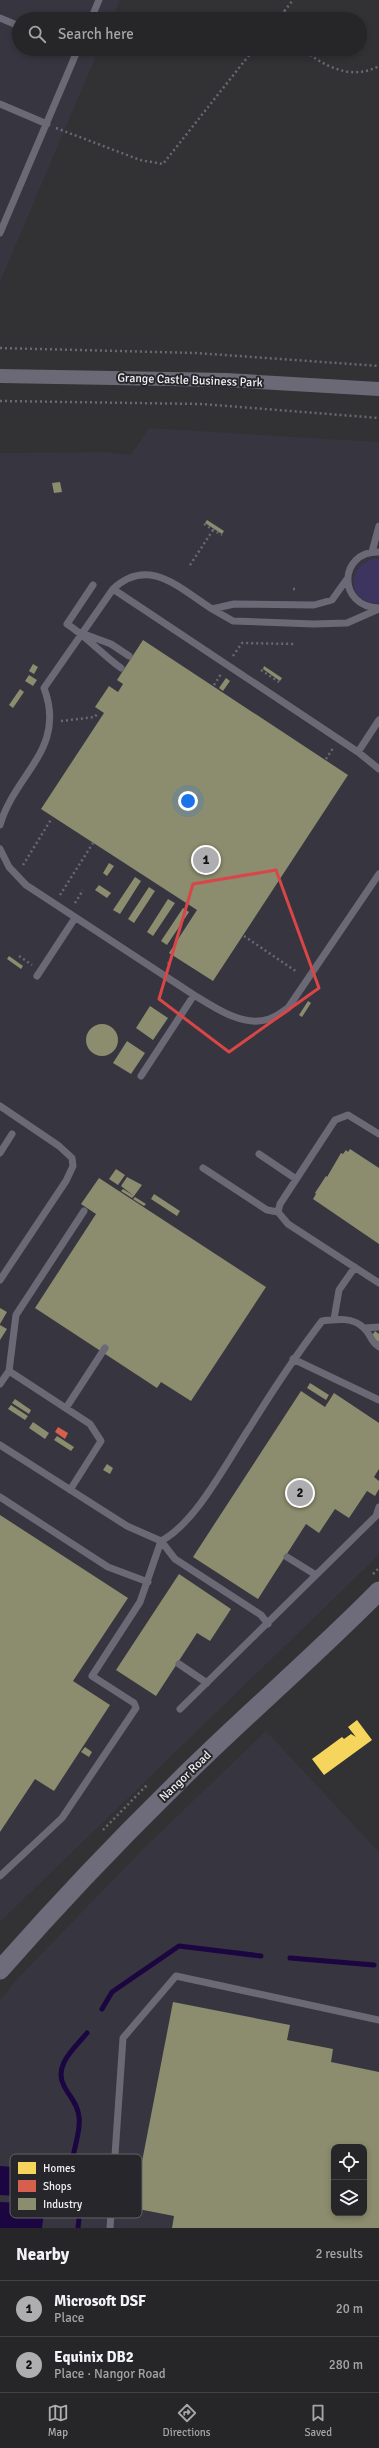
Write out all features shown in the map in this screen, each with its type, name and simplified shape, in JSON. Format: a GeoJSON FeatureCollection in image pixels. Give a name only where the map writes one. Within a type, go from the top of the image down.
{"type":"FeatureCollection","features":[{"type":"Feature","properties":{"kind":"main road","name":"Nangor Road"},"geometry":{"type":"LineString","coordinates":[[0,1970],[53,1909],[176,1783],[338,1632],[379,1591]]}},
{"type":"Feature","properties":{"kind":"street","name":"Grange Castle Business Park"},"geometry":{"type":"LineString","coordinates":[[0,376],[226,380],[379,389]]}},
{"type":"Feature","properties":{"kind":"lane"},"geometry":{"type":"LineString","coordinates":[[94,12],[99,0]]}},
{"type":"Feature","properties":{"kind":"lane"},"geometry":{"type":"LineString","coordinates":[[0,18],[12,23]]}},
{"type":"Feature","properties":{"kind":"lane"},"geometry":{"type":"LineString","coordinates":[[0,233],[47,124],[74,56]]}},
{"type":"Feature","properties":{"kind":"lane"},"geometry":{"type":"LineString","coordinates":[[0,104],[47,124]]}},
{"type":"Feature","properties":{"kind":"lane"},"geometry":{"type":"LineString","coordinates":[[379,526],[375,552],[354,561],[349,570],[348,579],[354,598],[361,604],[379,608]]}},
{"type":"Feature","properties":{"kind":"lane"},"geometry":{"type":"LineString","coordinates":[[0,825],[10,799],[49,738],[50,722],[44,688],[113,589],[123,580],[135,575],[149,574],[162,577],[233,621],[314,624],[347,623],[379,608]]}},
{"type":"Feature","properties":{"kind":"lane"},"geometry":{"type":"LineString","coordinates":[[212,609],[234,604],[314,605],[332,600],[348,579]]}},
{"type":"Feature","properties":{"kind":"lane"},"geometry":{"type":"LineString","coordinates":[[93,585],[67,624],[82,634],[103,656],[121,668]]}},
{"type":"Feature","properties":{"kind":"lane"},"geometry":{"type":"LineString","coordinates":[[113,589],[358,752],[379,769]]}},
{"type":"Feature","properties":{"kind":"lane"},"geometry":{"type":"LineString","coordinates":[[82,634],[111,644],[129,656]]}},
{"type":"Feature","properties":{"kind":"lane"},"geometry":{"type":"LineString","coordinates":[[358,752],[379,720]]}},
{"type":"Feature","properties":{"kind":"lane"},"geometry":{"type":"LineString","coordinates":[[0,849],[9,867],[26,885],[214,1008],[248,1022],[269,1020],[288,1008],[379,874]]}},
{"type":"Feature","properties":{"kind":"lane"},"geometry":{"type":"LineString","coordinates":[[37,976],[75,918]]}},
{"type":"Feature","properties":{"kind":"lane"},"geometry":{"type":"LineString","coordinates":[[141,1076],[194,995]]}},
{"type":"Feature","properties":{"kind":"lane"},"geometry":{"type":"LineString","coordinates":[[0,1106],[59,1146],[72,1158],[73,1166],[66,1181],[0,1280]]}},
{"type":"Feature","properties":{"kind":"lane"},"geometry":{"type":"LineString","coordinates":[[278,1212],[280,1204],[296,1179],[332,1124],[340,1117],[348,1115],[354,1117],[379,1134]]}},
{"type":"Feature","properties":{"kind":"lane"},"geometry":{"type":"LineString","coordinates":[[0,1153],[12,1134]]}},
{"type":"Feature","properties":{"kind":"lane"},"geometry":{"type":"LineString","coordinates":[[259,1154],[296,1179]]}},
{"type":"Feature","properties":{"kind":"lane"},"geometry":{"type":"LineString","coordinates":[[203,1168],[267,1210],[278,1212],[288,1224],[379,1283]]}},
{"type":"Feature","properties":{"kind":"lane"},"geometry":{"type":"LineString","coordinates":[[0,1384],[9,1371],[16,1316],[84,1211]]}},
{"type":"Feature","properties":{"kind":"lane"},"geometry":{"type":"LineString","coordinates":[[334,1319],[339,1290],[355,1267]]}},
{"type":"Feature","properties":{"kind":"lane"},"geometry":{"type":"LineString","coordinates":[[0,1876],[62,1818],[136,1708],[134,1703],[92,1676],[140,1602],[161,1541],[172,1536],[196,1509],[293,1359],[322,1321],[334,1319],[352,1320],[365,1328],[371,1342],[379,1347]]}},
{"type":"Feature","properties":{"kind":"lane"},"geometry":{"type":"LineString","coordinates":[[365,1328],[379,1327]]}},
{"type":"Feature","properties":{"kind":"lane"},"geometry":{"type":"LineString","coordinates":[[66,1408],[105,1348]]}},
{"type":"Feature","properties":{"kind":"lane"},"geometry":{"type":"LineString","coordinates":[[293,1359],[379,1400]]}},
{"type":"Feature","properties":{"kind":"lane"},"geometry":{"type":"LineString","coordinates":[[9,1371],[90,1424],[101,1441],[70,1490]]}},
{"type":"Feature","properties":{"kind":"lane"},"geometry":{"type":"LineString","coordinates":[[0,1445],[127,1526],[161,1541],[175,1558],[260,1615],[268,1624]]}},
{"type":"Feature","properties":{"kind":"lane"},"geometry":{"type":"LineString","coordinates":[[0,1497],[108,1567],[148,1582]]}},
{"type":"Feature","properties":{"kind":"lane"},"geometry":{"type":"LineString","coordinates":[[180,1709],[376,1516],[379,1506]]}},
{"type":"Feature","properties":{"kind":"lane"},"geometry":{"type":"LineString","coordinates":[[287,1557],[316,1575]]}},
{"type":"Feature","properties":{"kind":"lane"},"geometry":{"type":"LineString","coordinates":[[179,1664],[207,1683]]}},
{"type":"Feature","properties":{"kind":"lane"},"geometry":{"type":"LineString","coordinates":[[115,2154],[123,2038],[176,1976],[379,2020]]}},
{"type":"Feature","properties":{"kind":"lane"},"geometry":{"type":"LineString","coordinates":[[110,2228],[111,2218]]}},
{"type":"Feature","properties":{"kind":"path"},"geometry":{"type":"LineString","coordinates":[[284,11],[293,0]]}},
{"type":"Feature","properties":{"kind":"path"},"geometry":{"type":"LineString","coordinates":[[47,124],[140,160],[163,164],[248,56]]}},
{"type":"Feature","properties":{"kind":"path"},"geometry":{"type":"LineString","coordinates":[[311,56],[321,64],[342,72],[365,71],[379,66]]}},
{"type":"Feature","properties":{"kind":"path"},"geometry":{"type":"LineString","coordinates":[[0,348],[196,353],[379,366]]}},
{"type":"Feature","properties":{"kind":"path"},"geometry":{"type":"LineString","coordinates":[[0,401],[202,404],[379,418]]}},
{"type":"Feature","properties":{"kind":"path"},"geometry":{"type":"LineString","coordinates":[[204,524],[222,535]]}},
{"type":"Feature","properties":{"kind":"path"},"geometry":{"type":"LineString","coordinates":[[190,565],[213,530]]}},
{"type":"Feature","properties":{"kind":"path"},"geometry":{"type":"LineString","coordinates":[[214,685],[242,643],[296,644]]}},
{"type":"Feature","properties":{"kind":"path"},"geometry":{"type":"LineString","coordinates":[[261,670],[279,682]]}},
{"type":"Feature","properties":{"kind":"path"},"geometry":{"type":"LineString","coordinates":[[61,721],[95,717],[98,712]]}},
{"type":"Feature","properties":{"kind":"path"},"geometry":{"type":"LineString","coordinates":[[326,759],[334,747]]}},
{"type":"Feature","properties":{"kind":"path"},"geometry":{"type":"LineString","coordinates":[[23,865],[52,818]]}},
{"type":"Feature","properties":{"kind":"path"},"geometry":{"type":"LineString","coordinates":[[59,896],[93,843]]}},
{"type":"Feature","properties":{"kind":"path"},"geometry":{"type":"LineString","coordinates":[[73,905],[83,890]]}},
{"type":"Feature","properties":{"kind":"path"},"geometry":{"type":"LineString","coordinates":[[244,936],[297,972]]}},
{"type":"Feature","properties":{"kind":"path"},"geometry":{"type":"LineString","coordinates":[[166,966],[173,956]]}},
{"type":"Feature","properties":{"kind":"highlighted area"},"geometry":{"type":"Polygon","coordinates":[[[276,870],[319,988],[229,1052],[159,999],[193,884],[276,870]]]}},
{"type":"Feature","properties":{"kind":"shaded area"},"geometry":{"type":"Polygon","coordinates":[[[0,0],[120,0],[115,12],[12,12],[12,56],[96,56],[0,282],[0,0]]]}},
{"type":"Feature","properties":{"kind":"shaded area"},"geometry":{"type":"Polygon","coordinates":[[[149,428],[379,442],[379,1555],[0,1922],[0,453],[107,452],[131,455],[149,428]]]}},
{"type":"Feature","properties":{"kind":"shaded area"},"geometry":{"type":"Polygon","coordinates":[[[373,559],[379,559],[379,603],[369,602],[361,598],[356,592],[354,585],[354,577],[357,570],[373,559]]]}},
{"type":"Feature","properties":{"kind":"shaded area"},"geometry":{"type":"Polygon","coordinates":[[[266,1731],[379,1852],[379,2228],[0,2228],[0,2000],[19,1977],[145,1847],[266,1731]]]}},
{"type":"Feature","properties":{"kind":"shaded area"},"geometry":{"type":"Polygon","coordinates":[[[0,2166],[10,2167],[10,2196],[0,2195],[0,2166]]]}},
{"type":"Feature","properties":{"kind":"shaded area"},"geometry":{"type":"Polygon","coordinates":[[[0,2202],[10,2202],[10,2218],[43,2218],[42,2228],[0,2228],[0,2202]]]}},
{"type":"Feature","properties":{"kind":"building: Homes"},"geometry":{"type":"Polygon","coordinates":[[[357,1720],[372,1740],[324,1775],[312,1759],[342,1737],[344,1739],[351,1734],[356,1737],[348,1727],[357,1720]]]}},
{"type":"Feature","properties":{"kind":"building: Shops"},"geometry":{"type":"Polygon","coordinates":[[[58,1427],[68,1433],[65,1439],[55,1432],[58,1427]]]}},
{"type":"Feature","properties":{"kind":"building: Industry"},"geometry":{"type":"Polygon","coordinates":[[[60,482],[62,492],[54,493],[52,483],[60,482]]]}},
{"type":"Feature","properties":{"kind":"building: Industry"},"geometry":{"type":"Polygon","coordinates":[[[207,520],[224,531],[222,534],[205,523],[207,520]]]}},
{"type":"Feature","properties":{"kind":"building: Industry"},"geometry":{"type":"Polygon","coordinates":[[[143,640],[348,775],[213,981],[169,953],[197,910],[41,809],[104,713],[95,707],[109,686],[118,692],[123,684],[117,680],[143,640]]]}},
{"type":"Feature","properties":{"kind":"building: Industry"},"geometry":{"type":"Polygon","coordinates":[[[33,664],[38,667],[34,674],[29,671],[33,664]]]}},
{"type":"Feature","properties":{"kind":"building: Industry"},"geometry":{"type":"Polygon","coordinates":[[[264,666],[282,678],[280,681],[263,669],[264,666]]]}},
{"type":"Feature","properties":{"kind":"building: Industry"},"geometry":{"type":"Polygon","coordinates":[[[29,675],[37,680],[33,686],[25,681],[29,675]]]}},
{"type":"Feature","properties":{"kind":"building: Industry"},"geometry":{"type":"Polygon","coordinates":[[[226,678],[230,681],[223,691],[219,688],[226,678]]]}},
{"type":"Feature","properties":{"kind":"building: Industry"},"geometry":{"type":"Polygon","coordinates":[[[20,689],[24,692],[13,708],[9,705],[20,689]]]}},
{"type":"Feature","properties":{"kind":"building: Industry"},"geometry":{"type":"Polygon","coordinates":[[[109,863],[114,866],[107,876],[103,873],[109,863]]]}},
{"type":"Feature","properties":{"kind":"building: Industry"},"geometry":{"type":"Polygon","coordinates":[[[135,877],[141,881],[120,914],[113,910],[135,877]]]}},
{"type":"Feature","properties":{"kind":"building: Industry"},"geometry":{"type":"Polygon","coordinates":[[[99,885],[111,893],[107,898],[95,890],[99,885]]]}},
{"type":"Feature","properties":{"kind":"building: Industry"},"geometry":{"type":"Polygon","coordinates":[[[149,887],[155,891],[134,923],[128,919],[149,887]]]}},
{"type":"Feature","properties":{"kind":"building: Industry"},"geometry":{"type":"Polygon","coordinates":[[[168,899],[175,903],[153,936],[147,932],[168,899]]]}},
{"type":"Feature","properties":{"kind":"building: Industry"},"geometry":{"type":"Polygon","coordinates":[[[183,908],[189,912],[167,945],[161,941],[183,908]]]}},
{"type":"Feature","properties":{"kind":"building: Industry"},"geometry":{"type":"Polygon","coordinates":[[[9,956],[23,966],[21,969],[7,959],[9,956]]]}},
{"type":"Feature","properties":{"kind":"building: Industry"},"geometry":{"type":"Polygon","coordinates":[[[308,1001],[311,1003],[302,1017],[299,1015],[308,1001]]]}},
{"type":"Feature","properties":{"kind":"building: Industry"},"geometry":{"type":"Polygon","coordinates":[[[150,1006],[168,1018],[153,1040],[136,1028],[150,1006]]]}},
{"type":"Feature","properties":{"kind":"building: Industry"},"geometry":{"type":"Polygon","coordinates":[[[102,1024],[111,1027],[115,1031],[118,1040],[115,1049],[111,1053],[102,1056],[93,1053],[89,1049],[86,1040],[89,1031],[93,1027],[102,1024]]]}},
{"type":"Feature","properties":{"kind":"building: Industry"},"geometry":{"type":"Polygon","coordinates":[[[127,1041],[145,1053],[131,1074],[113,1063],[127,1041]]]}},
{"type":"Feature","properties":{"kind":"building: Industry"},"geometry":{"type":"Polygon","coordinates":[[[350,1149],[379,1168],[379,1244],[313,1199],[316,1194],[315,1193],[326,1176],[327,1177],[341,1153],[343,1154],[346,1150],[348,1152],[350,1149]]]}},
{"type":"Feature","properties":{"kind":"building: Industry"},"geometry":{"type":"Polygon","coordinates":[[[116,1169],[125,1175],[118,1185],[109,1179],[116,1169]]]}},
{"type":"Feature","properties":{"kind":"building: Industry"},"geometry":{"type":"Polygon","coordinates":[[[127,1177],[142,1185],[134,1196],[121,1186],[127,1177]]]}},
{"type":"Feature","properties":{"kind":"building: Industry"},"geometry":{"type":"Polygon","coordinates":[[[99,1178],[266,1287],[191,1401],[161,1382],[157,1388],[35,1308],[96,1214],[81,1204],[99,1178]]]}},
{"type":"Feature","properties":{"kind":"building: Industry"},"geometry":{"type":"Polygon","coordinates":[[[123,1189],[134,1196],[132,1198],[121,1191],[123,1189]]]}},
{"type":"Feature","properties":{"kind":"building: Industry"},"geometry":{"type":"Polygon","coordinates":[[[154,1194],[180,1211],[177,1216],[151,1199],[154,1194]]]}},
{"type":"Feature","properties":{"kind":"building: Industry"},"geometry":{"type":"Polygon","coordinates":[[[135,1197],[146,1204],[144,1206],[133,1199],[135,1197]]]}},
{"type":"Feature","properties":{"kind":"building: Industry"},"geometry":{"type":"Polygon","coordinates":[[[0,1308],[7,1312],[0,1324],[0,1308]]]}},
{"type":"Feature","properties":{"kind":"building: Industry"},"geometry":{"type":"Polygon","coordinates":[[[0,1325],[7,1329],[0,1340],[0,1325]]]}},
{"type":"Feature","properties":{"kind":"building: Industry"},"geometry":{"type":"Polygon","coordinates":[[[375,1331],[379,1334],[379,1342],[371,1337],[375,1331]]]}},
{"type":"Feature","properties":{"kind":"building: Industry"},"geometry":{"type":"Polygon","coordinates":[[[310,1383],[329,1395],[326,1400],[307,1388],[310,1383]]]}},
{"type":"Feature","properties":{"kind":"building: Industry"},"geometry":{"type":"Polygon","coordinates":[[[301,1391],[325,1407],[334,1393],[379,1423],[379,1469],[374,1477],[379,1481],[379,1489],[375,1496],[367,1491],[349,1518],[335,1509],[319,1533],[306,1524],[258,1599],[193,1557],[301,1391]]]}},
{"type":"Feature","properties":{"kind":"building: Industry"},"geometry":{"type":"Polygon","coordinates":[[[15,1399],[31,1410],[29,1414],[12,1403],[15,1399]]]}},
{"type":"Feature","properties":{"kind":"building: Industry"},"geometry":{"type":"Polygon","coordinates":[[[11,1405],[28,1416],[25,1420],[8,1409],[11,1405]]]}},
{"type":"Feature","properties":{"kind":"building: Industry"},"geometry":{"type":"Polygon","coordinates":[[[33,1422],[49,1433],[45,1439],[29,1428],[33,1422]]]}},
{"type":"Feature","properties":{"kind":"building: Industry"},"geometry":{"type":"Polygon","coordinates":[[[57,1436],[74,1447],[71,1451],[54,1440],[57,1436]]]}},
{"type":"Feature","properties":{"kind":"building: Industry"},"geometry":{"type":"Polygon","coordinates":[[[107,1464],[113,1468],[110,1474],[103,1470],[107,1464]]]}},
{"type":"Feature","properties":{"kind":"building: Industry"},"geometry":{"type":"Polygon","coordinates":[[[0,1515],[128,1598],[73,1681],[110,1705],[54,1791],[35,1779],[0,1832],[0,1515]]]}},
{"type":"Feature","properties":{"kind":"building: Industry"},"geometry":{"type":"Polygon","coordinates":[[[179,1574],[231,1609],[210,1641],[197,1633],[156,1696],[116,1670],[179,1574]]]}},
{"type":"Feature","properties":{"kind":"building: Industry"},"geometry":{"type":"Polygon","coordinates":[[[85,1747],[92,1752],[89,1757],[81,1752],[85,1747]]]}},
{"type":"Feature","properties":{"kind":"building: Industry"},"geometry":{"type":"Polygon","coordinates":[[[173,2002],[290,2025],[287,2040],[333,2049],[331,2062],[379,2072],[379,2228],[172,2228],[174,2216],[142,2210],[142,2162],[173,2002]]]}},
{"type":"Feature","properties":{"kind":"waterway"},"geometry":{"type":"LineString","coordinates":[[102,2009],[112,1992],[179,1946],[261,1956]]}},
{"type":"Feature","properties":{"kind":"waterway"},"geometry":{"type":"LineString","coordinates":[[290,1958],[374,1965]]}},
{"type":"Feature","properties":{"kind":"waterway"},"geometry":{"type":"LineString","coordinates":[[74,2154],[79,2131],[79,2117],[75,2104],[64,2086],[61,2078],[61,2071],[67,2057],[87,2033]]}},
{"type":"Feature","properties":{"kind":"waterway"},"geometry":{"type":"LineString","coordinates":[[78,2228],[79,2218]]}},
{"type":"Feature","properties":{"kind":"place","name":"Microsoft DSF"},"geometry":{"type":"Point","coordinates":[206,860]}},
{"type":"Feature","properties":{"kind":"place","name":"Equinix DB2"},"geometry":{"type":"Point","coordinates":[300,1493]}}]}
